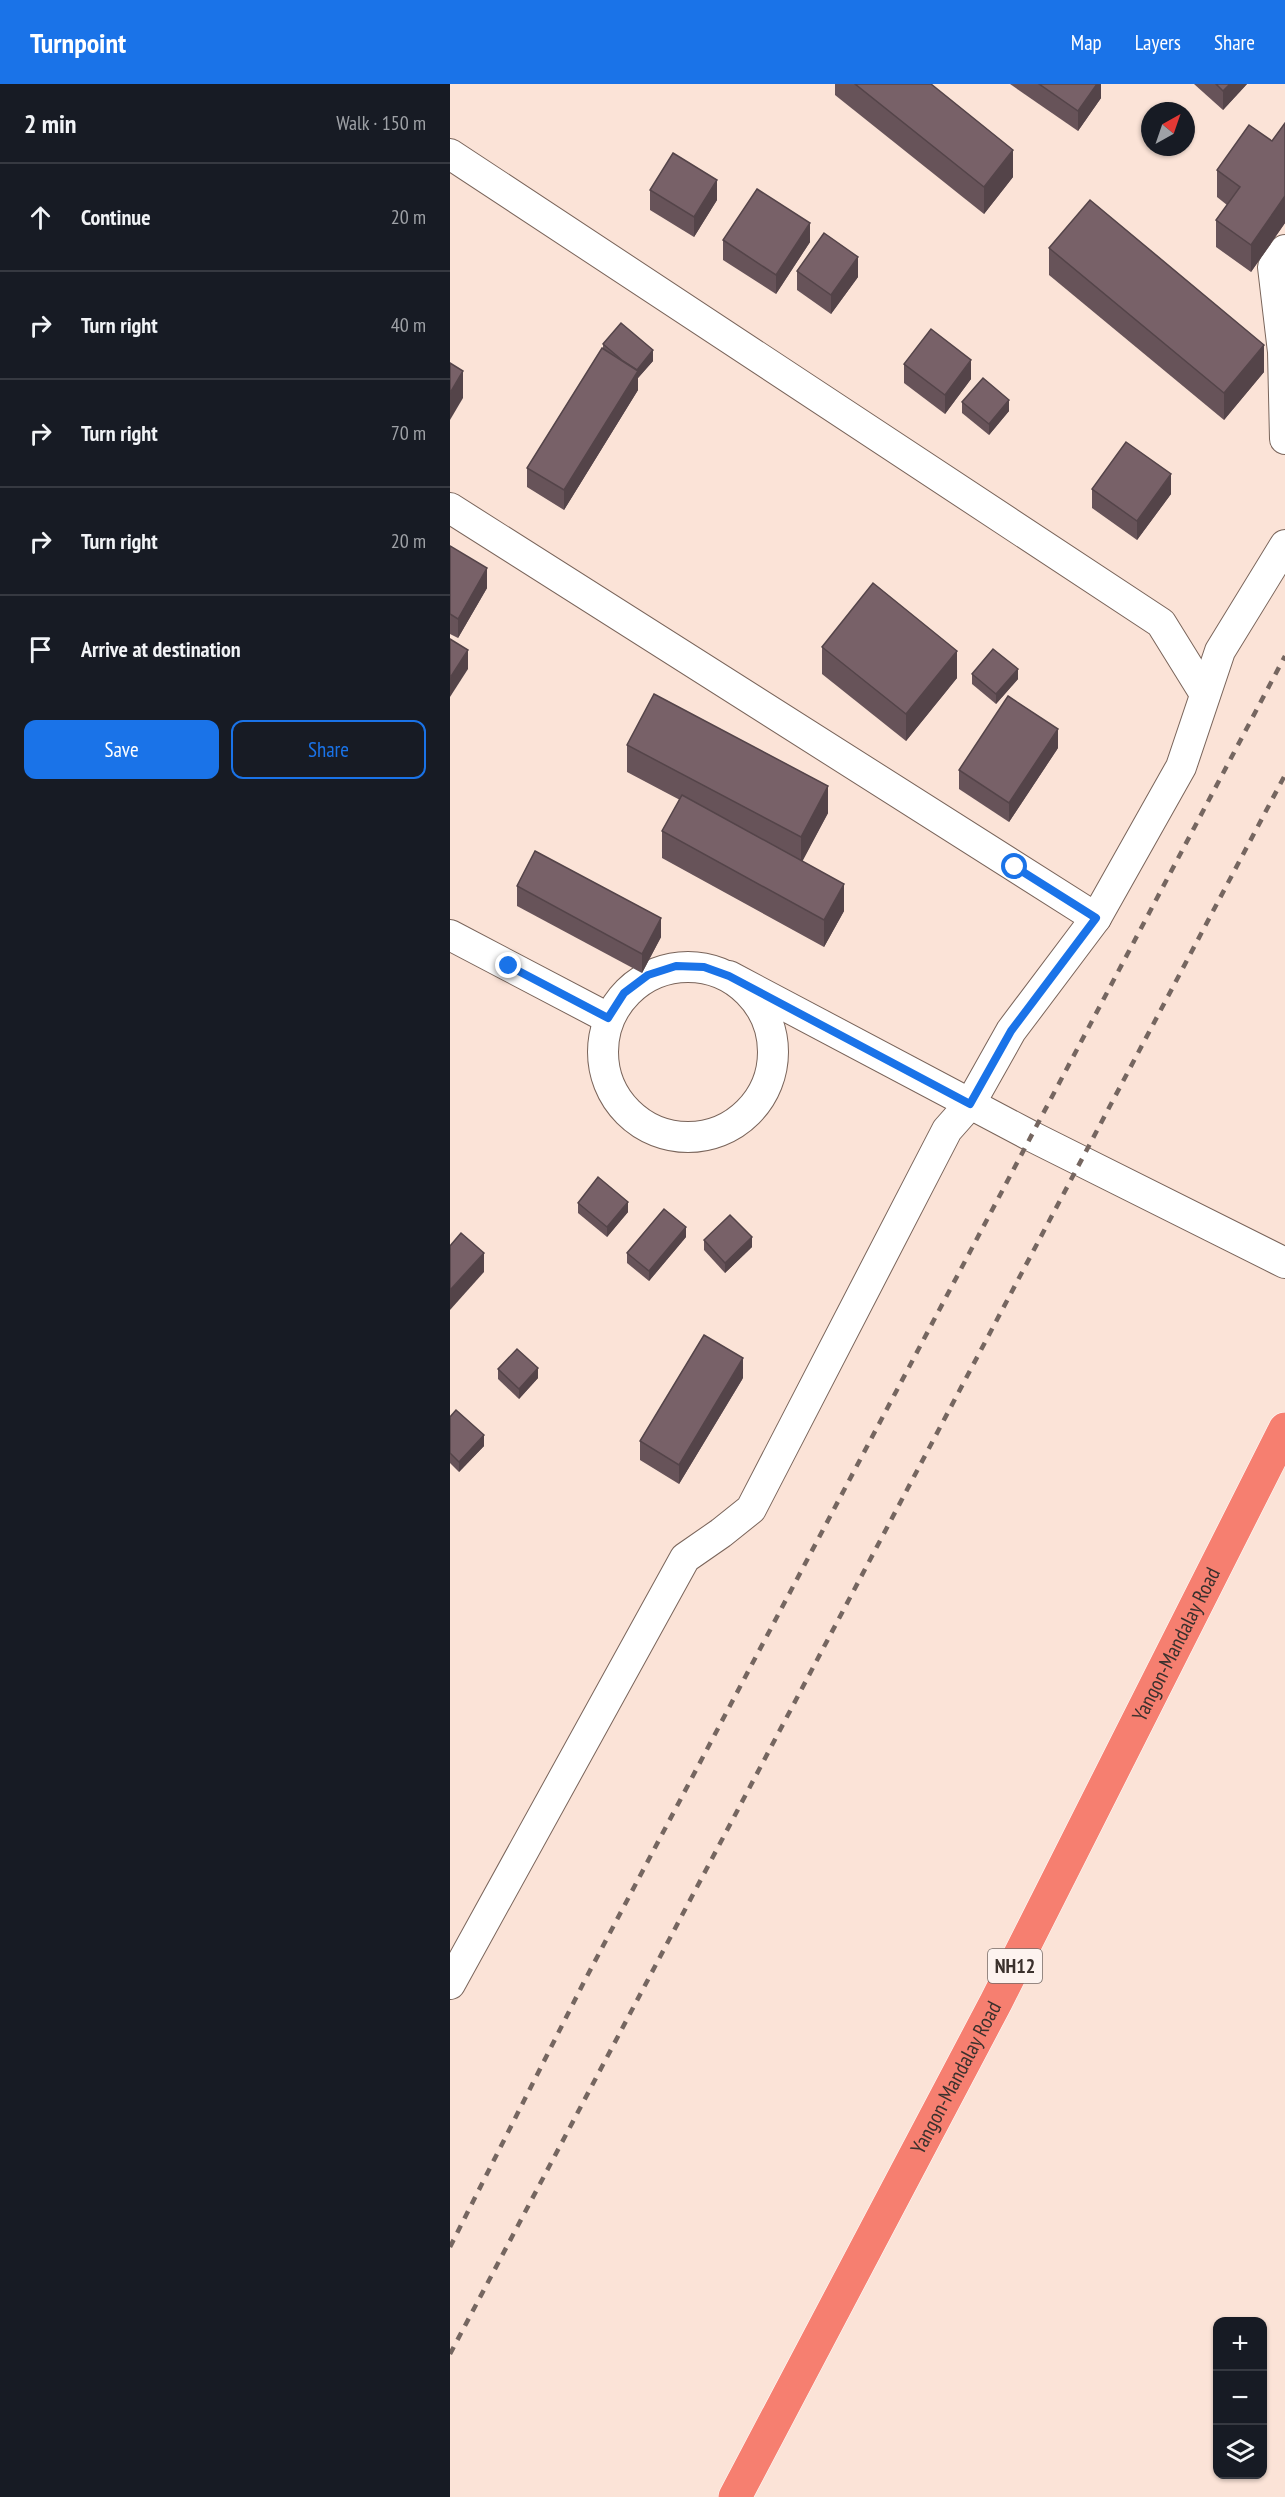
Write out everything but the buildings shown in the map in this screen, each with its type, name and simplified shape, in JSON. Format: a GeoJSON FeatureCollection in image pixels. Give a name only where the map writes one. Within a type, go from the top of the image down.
{"type":"FeatureCollection","features":[{"type":"Feature","properties":{"kind":"highway","name":"Yangon-Mandalay Road"},"geometry":{"type":"LineString","coordinates":[[735,2497],[996,2002],[1285,1429]]}},
{"type":"Feature","properties":{"kind":"street"},"geometry":{"type":"LineString","coordinates":[[450,154],[1161,623],[1205,694]]}},
{"type":"Feature","properties":{"kind":"street"},"geometry":{"type":"LineString","coordinates":[[1285,250],[1273,267],[1283,352],[1285,440]]}},
{"type":"Feature","properties":{"kind":"street"},"geometry":{"type":"LineString","coordinates":[[450,508],[1096,918]]}},
{"type":"Feature","properties":{"kind":"street"},"geometry":{"type":"LineString","coordinates":[[450,1984],[685,1558],[751,1509],[947,1130],[970,1104],[1011,1031],[1096,918],[1181,768],[1220,651],[1285,545]]}},
{"type":"Feature","properties":{"kind":"street"},"geometry":{"type":"LineString","coordinates":[[450,935],[608,1018]]}},
{"type":"Feature","properties":{"kind":"street"},"geometry":{"type":"LineString","coordinates":[[729,976],[751,993],[766,1015],[774,1041],[773,1068],[764,1094],[747,1115],[725,1130],[699,1137],[669,1136],[641,1124],[620,1103],[606,1077],[602,1048],[608,1018],[624,993],[648,975],[676,966],[704,967],[729,976],[970,1104],[1285,1263]]}},
{"type":"Feature","properties":{"kind":"railway"},"geometry":{"type":"LineString","coordinates":[[450,2247],[585,1980],[1285,656]]}},
{"type":"Feature","properties":{"kind":"railway"},"geometry":{"type":"LineString","coordinates":[[450,2354],[1285,775]]}},
{"type":"Feature","properties":{"kind":"route"},"geometry":{"type":"LineString","coordinates":[[509,966],[608,1018],[624,993],[648,975],[676,966],[704,967],[729,976],[970,1104],[1011,1031],[1096,918],[1015,867]]}}]}
